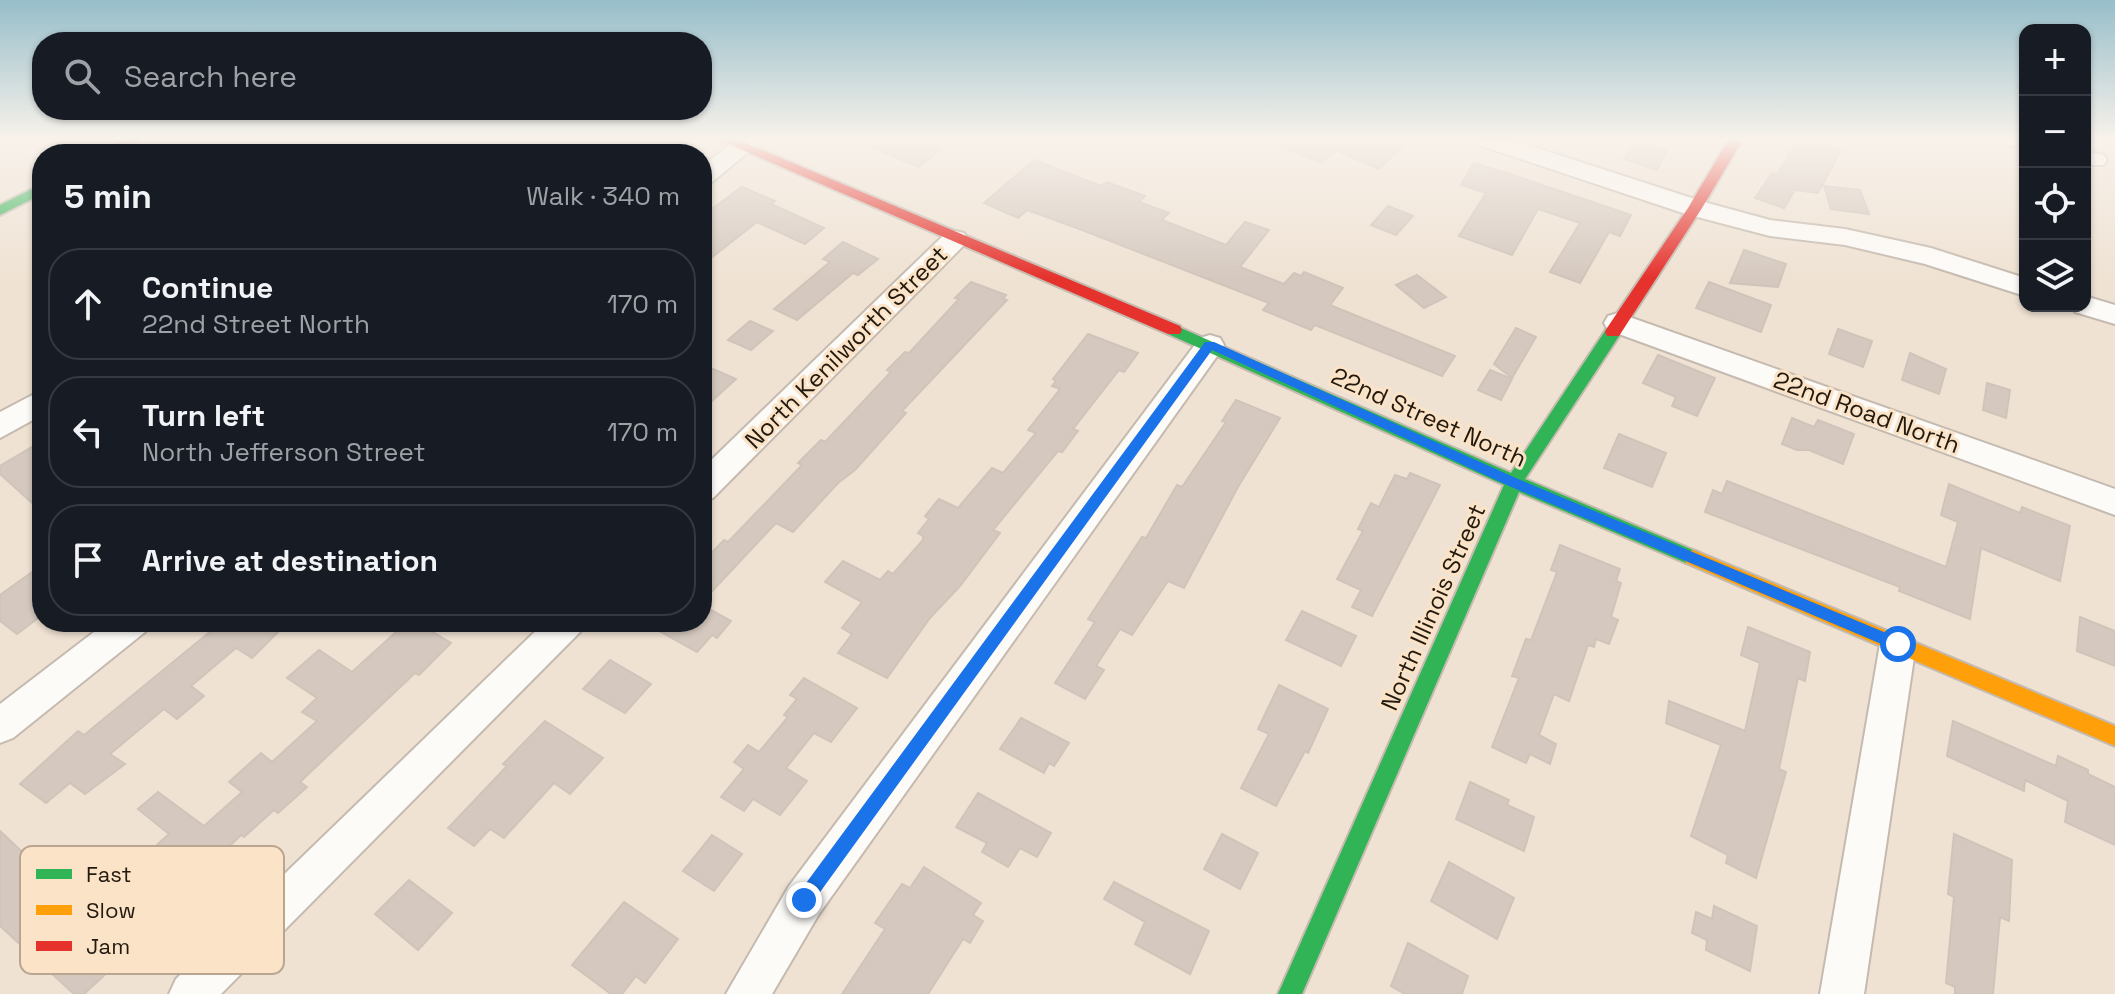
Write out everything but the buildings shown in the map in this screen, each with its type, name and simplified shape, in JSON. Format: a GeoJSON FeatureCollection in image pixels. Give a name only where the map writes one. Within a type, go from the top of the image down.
{"type":"FeatureCollection","features":[{"type":"Feature","properties":{"kind":"street","name":"22nd Street North"},"geometry":{"type":"LineString","coordinates":[[836,185],[955,239],[1210,345],[1514,482],[2115,736]]}},
{"type":"Feature","properties":{"kind":"street"},"geometry":{"type":"LineString","coordinates":[[1626,185],[1770,228],[1845,237],[1931,257],[2019,285]]}},
{"type":"Feature","properties":{"kind":"street","name":"North Illinois Street"},"geometry":{"type":"LineString","coordinates":[[1290,994],[1514,482],[1708,185]]}},
{"type":"Feature","properties":{"kind":"street"},"geometry":{"type":"LineString","coordinates":[[0,211],[32,193]]}},
{"type":"Feature","properties":{"kind":"street","name":"North Kenilworth Street"},"geometry":{"type":"LineString","coordinates":[[712,479],[955,239]]}},
{"type":"Feature","properties":{"kind":"street"},"geometry":{"type":"LineString","coordinates":[[2091,307],[2115,315]]}},
{"type":"Feature","properties":{"kind":"street","name":"22nd Road North"},"geometry":{"type":"LineString","coordinates":[[1618,323],[2115,502]]}},
{"type":"Feature","properties":{"kind":"street"},"geometry":{"type":"LineString","coordinates":[[748,994],[804,900],[1210,345]]}},
{"type":"Feature","properties":{"kind":"street"},"geometry":{"type":"LineString","coordinates":[[0,427],[32,407]]}},
{"type":"Feature","properties":{"kind":"street"},"geometry":{"type":"LineString","coordinates":[[0,726],[120,632]]}},
{"type":"Feature","properties":{"kind":"street"},"geometry":{"type":"LineString","coordinates":[[284,902],[558,632]]}},
{"type":"Feature","properties":{"kind":"street"},"geometry":{"type":"LineString","coordinates":[[1842,994],[1898,644]]}},
{"type":"Feature","properties":{"kind":"street"},"geometry":{"type":"LineString","coordinates":[[191,994],[211,974]]}},
{"type":"Feature","properties":{"kind":"traffic: fast"},"geometry":{"type":"LineString","coordinates":[[0,211],[32,193]]}},
{"type":"Feature","properties":{"kind":"traffic: fast"},"geometry":{"type":"LineString","coordinates":[[1174,330],[1514,482],[1693,558]]}},
{"type":"Feature","properties":{"kind":"traffic: fast"},"geometry":{"type":"LineString","coordinates":[[1290,994],[1514,482],[1613,332]]}},
{"type":"Feature","properties":{"kind":"traffic: slow"},"geometry":{"type":"LineString","coordinates":[[1693,558],[2115,736]]}},
{"type":"Feature","properties":{"kind":"traffic: jam"},"geometry":{"type":"LineString","coordinates":[[833,185],[1174,330]]}},
{"type":"Feature","properties":{"kind":"traffic: jam"},"geometry":{"type":"LineString","coordinates":[[1613,332],[1708,185]]}},
{"type":"Feature","properties":{"kind":"route"},"geometry":{"type":"LineString","coordinates":[[804,900],[1210,345],[1514,482],[1898,644]]}}]}
